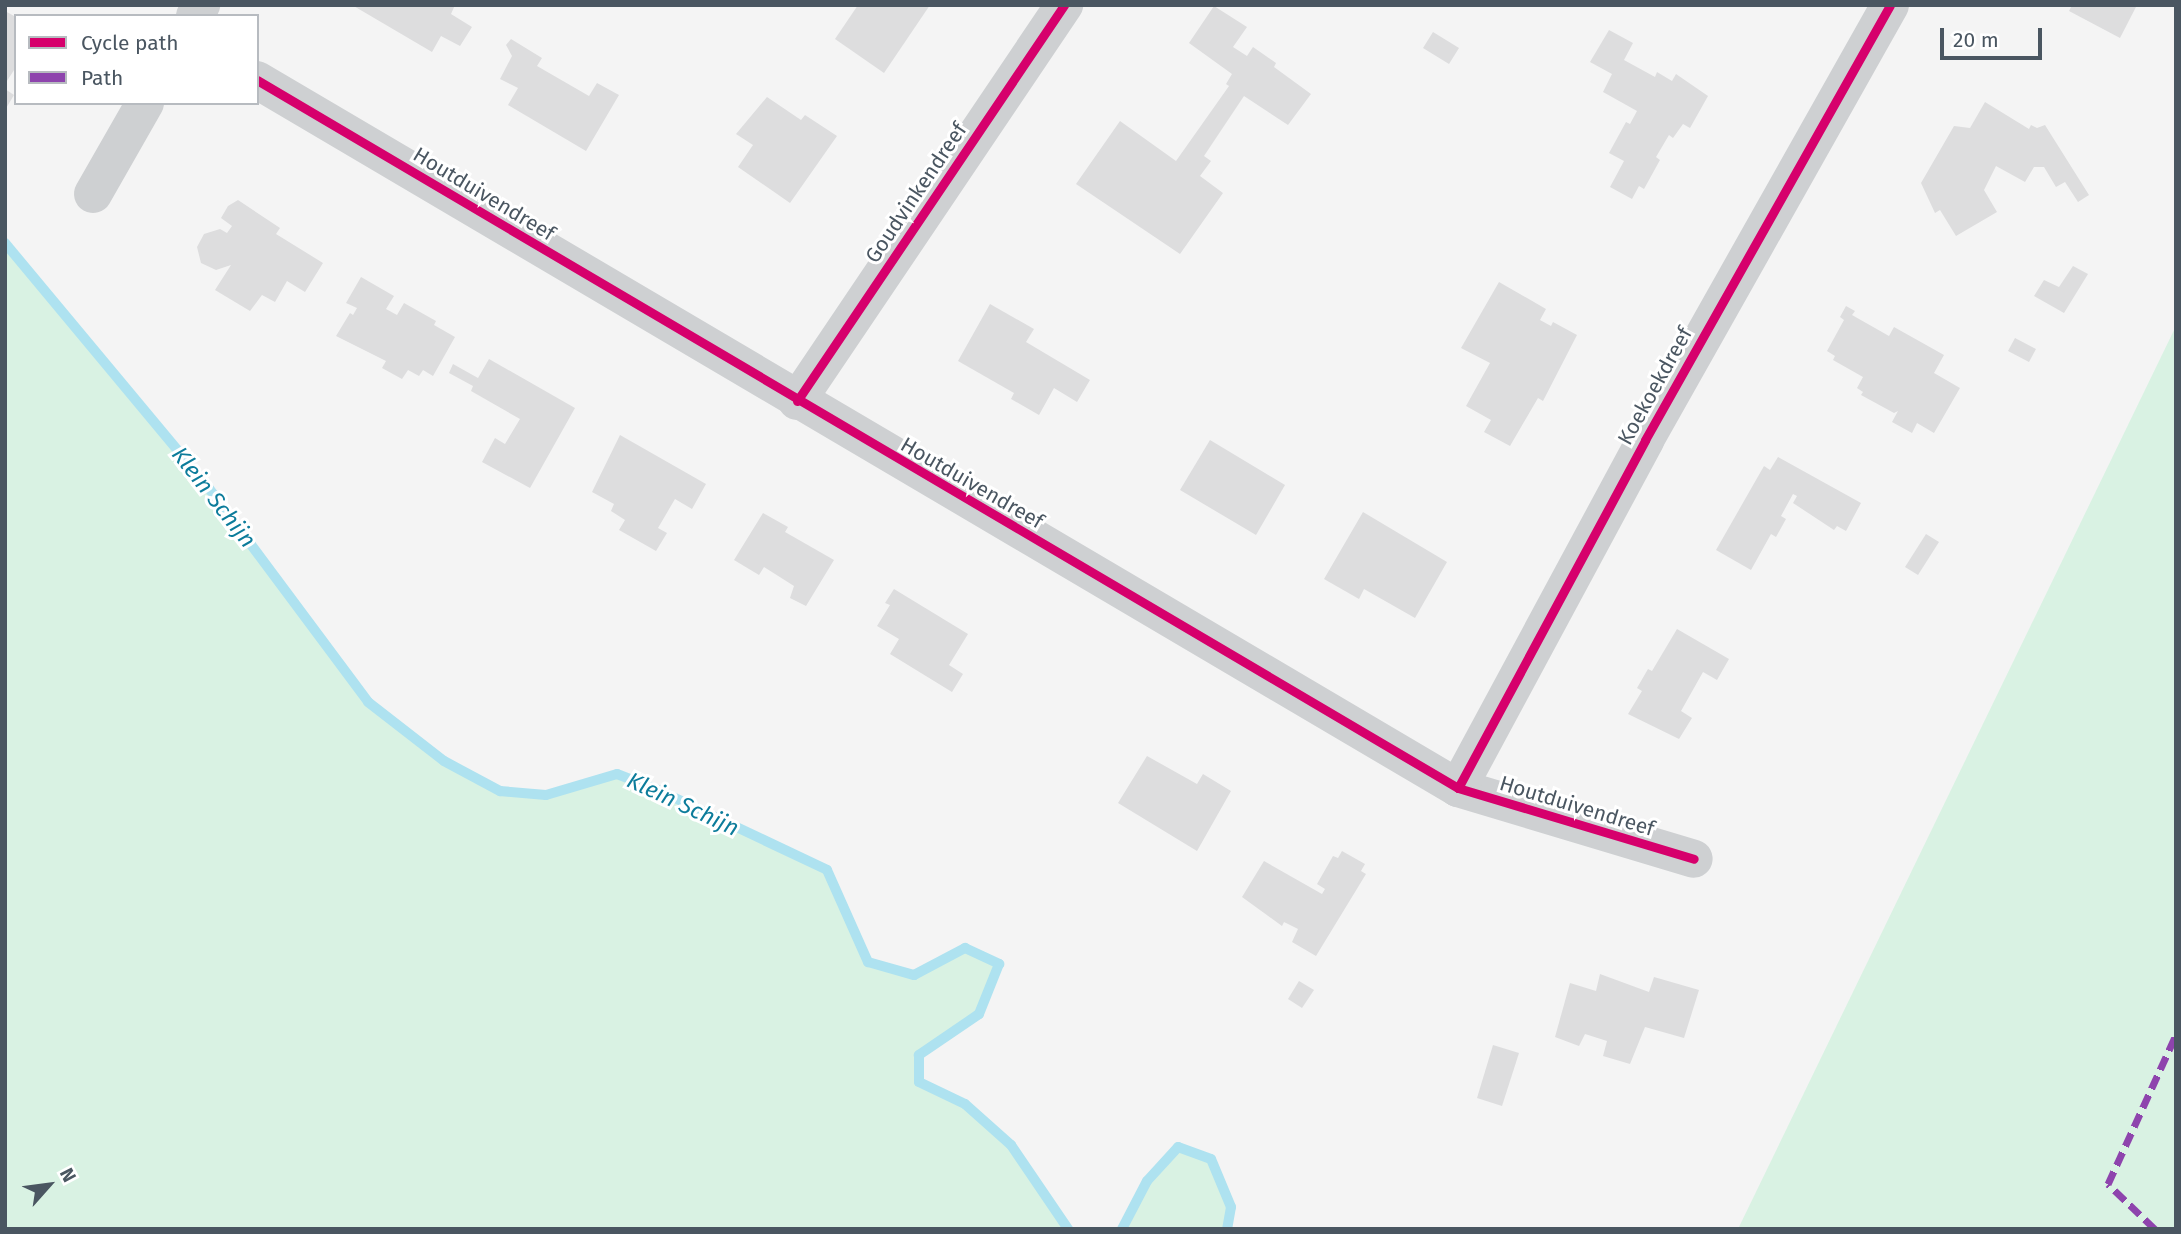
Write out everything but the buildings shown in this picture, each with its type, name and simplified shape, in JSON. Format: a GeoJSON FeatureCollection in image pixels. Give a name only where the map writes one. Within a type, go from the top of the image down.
{"type":"FeatureCollection","features":[{"type":"Feature","properties":{"kind":"street","name":"Goudvinkendreef"},"geometry":{"type":"LineString","coordinates":[[797,401],[1064,5]]}},
{"type":"Feature","properties":{"kind":"street","name":"Koekoekdreef"},"geometry":{"type":"LineString","coordinates":[[1458,788],[1652,428],[1890,5]]}},
{"type":"Feature","properties":{"kind":"street","name":"Houtduivendreef"},"geometry":{"type":"LineString","coordinates":[[259,81],[797,401],[1458,788],[1694,859]]}},
{"type":"Feature","properties":{"kind":"street"},"geometry":{"type":"LineString","coordinates":[[93,194],[144,105]]}},
{"type":"Feature","properties":{"kind":"green space"},"geometry":{"type":"Polygon","coordinates":[[[5,243],[205,483],[368,702],[444,761],[500,791],[546,795],[617,774],[656,789],[827,870],[868,962],[914,975],[965,948],[999,964],[979,1014],[919,1055],[919,1081],[965,1104],[1011,1145],[1068,1229],[5,1229],[5,243]]]}},
{"type":"Feature","properties":{"kind":"green space"},"geometry":{"type":"Polygon","coordinates":[[[2176,326],[2176,1229],[1738,1229],[2176,326]]]}},
{"type":"Feature","properties":{"kind":"green space"},"geometry":{"type":"Polygon","coordinates":[[[1178,1147],[1211,1159],[1231,1207],[1227,1229],[1122,1229],[1147,1181],[1178,1147]]]}},
{"type":"Feature","properties":{"kind":"waterway","name":"Klein Schijn"},"geometry":{"type":"LineString","coordinates":[[5,243],[205,483],[368,702],[444,761],[500,791],[546,795],[617,774],[656,789],[827,870],[868,962],[914,975],[965,948],[999,964],[979,1014],[919,1055],[919,1082],[965,1104],[1011,1145],[1068,1229]]}},
{"type":"Feature","properties":{"kind":"waterway","name":"Klein Schijn"},"geometry":{"type":"LineString","coordinates":[[1122,1229],[1147,1181],[1178,1147],[1211,1159],[1231,1207],[1227,1229]]}},
{"type":"Feature","properties":{"kind":"marked path"},"geometry":{"type":"LineString","coordinates":[[2155,1229],[2108,1184],[2176,1035]]}},
{"type":"Feature","properties":{"kind":"cycle path"},"geometry":{"type":"LineString","coordinates":[[797,401],[1064,5]]}},
{"type":"Feature","properties":{"kind":"cycle path"},"geometry":{"type":"LineString","coordinates":[[1458,788],[1645,440],[1890,5]]}},
{"type":"Feature","properties":{"kind":"cycle path"},"geometry":{"type":"LineString","coordinates":[[259,81],[1458,788],[1694,859]]}}]}
